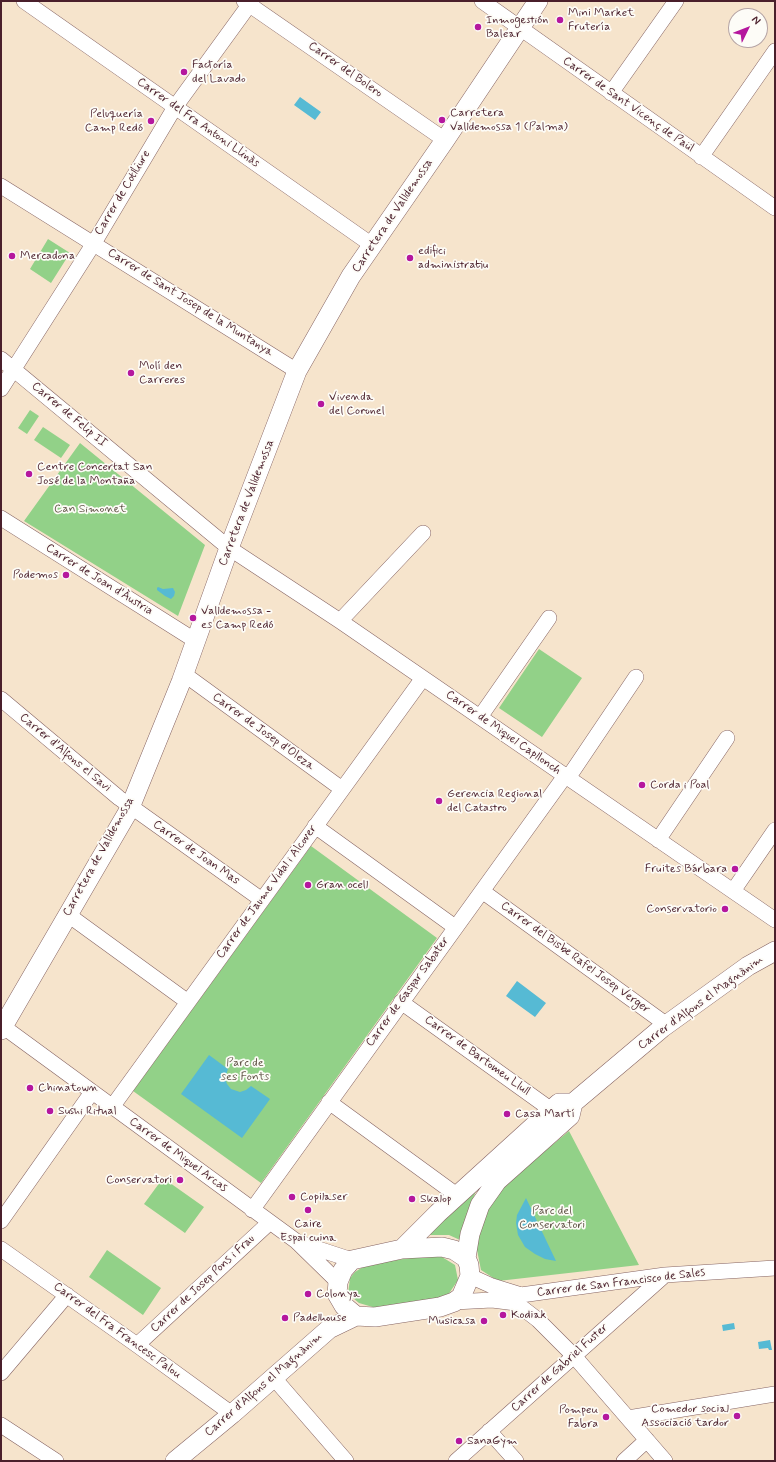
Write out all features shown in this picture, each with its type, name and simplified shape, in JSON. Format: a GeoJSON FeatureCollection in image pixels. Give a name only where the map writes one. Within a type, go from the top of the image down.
{"type":"FeatureCollection","features":[{"type":"Feature","properties":{"kind":"main road","name":"Carretera de Valldemossa"},"geometry":{"type":"LineString","coordinates":[[2,1027],[130,806],[184,674],[229,548],[297,371],[351,276],[445,140],[538,1]]}},
{"type":"Feature","properties":{"kind":"main road","name":"Carrer d'Alfons el Magnànim"},"geometry":{"type":"LineString","coordinates":[[454,1302],[461,1296],[468,1267],[470,1234],[480,1205],[497,1181],[570,1116],[573,1103],[667,1025],[748,966],[775,951]]}},
{"type":"Feature","properties":{"kind":"main road","name":"Carrer d'Alfons el Magnànim"},"geometry":{"type":"LineString","coordinates":[[402,1248],[547,1113],[559,1103],[573,1103]]}},
{"type":"Feature","properties":{"kind":"main road"},"geometry":{"type":"LineString","coordinates":[[454,1302],[440,1307],[375,1317],[356,1316],[344,1306],[337,1294],[338,1282],[343,1270],[352,1260],[402,1248],[442,1247],[454,1250],[468,1267]]}},
{"type":"Feature","properties":{"kind":"main road","name":"Carrer d'Alfons el Magnànim"},"geometry":{"type":"LineString","coordinates":[[176,1461],[329,1329],[356,1316]]}},
{"type":"Feature","properties":{"kind":"street","name":"Carrer del Fra Antoni Llinàs"},"geometry":{"type":"LineString","coordinates":[[24,1],[372,246]]}},
{"type":"Feature","properties":{"kind":"street","name":"Carrer de Sant Vicenç de Paül"},"geometry":{"type":"LineString","coordinates":[[482,1],[701,157],[772,200]]}},
{"type":"Feature","properties":{"kind":"street"},"geometry":{"type":"LineString","coordinates":[[611,93],[676,1]]}},
{"type":"Feature","properties":{"kind":"street","name":"Carrer de Cotlliure"},"geometry":{"type":"LineString","coordinates":[[1,389],[94,243],[175,107],[248,2]]}},
{"type":"Feature","properties":{"kind":"street","name":"Carrer del Bolero"},"geometry":{"type":"LineString","coordinates":[[248,2],[445,140]]}},
{"type":"Feature","properties":{"kind":"street"},"geometry":{"type":"LineString","coordinates":[[701,157],[775,51]]}},
{"type":"Feature","properties":{"kind":"street","name":"Carrer de Sant Josep de la Muntanya"},"geometry":{"type":"LineString","coordinates":[[1,186],[297,371]]}},
{"type":"Feature","properties":{"kind":"street","name":"Carrer de Felip II"},"geometry":{"type":"LineString","coordinates":[[1,359],[229,548]]}},
{"type":"Feature","properties":{"kind":"street","name":"Carrer de Joan d'Àustria"},"geometry":{"type":"LineString","coordinates":[[1,518],[196,641]]}},
{"type":"Feature","properties":{"kind":"street"},"geometry":{"type":"LineString","coordinates":[[340,621],[423,533]]}},
{"type":"Feature","properties":{"kind":"street","name":"Carrer de Miquel Capllonch"},"geometry":{"type":"LineString","coordinates":[[229,548],[340,621],[775,920]]}},
{"type":"Feature","properties":{"kind":"street"},"geometry":{"type":"LineString","coordinates":[[480,717],[549,618]]}},
{"type":"Feature","properties":{"kind":"street","name":"Carrer de Josep d'Oleza"},"geometry":{"type":"LineString","coordinates":[[184,674],[342,789]]}},
{"type":"Feature","properties":{"kind":"street","name":"Carrer de Gaspar Sabater"},"geometry":{"type":"LineString","coordinates":[[252,1210],[455,927],[566,777],[636,677]]}},
{"type":"Feature","properties":{"kind":"street","name":"Carrer de Jaume Vidal i Alcover"},"geometry":{"type":"LineString","coordinates":[[112,1107],[423,678]]}},
{"type":"Feature","properties":{"kind":"street","name":"Carrer d'Alfons el Savi"},"geometry":{"type":"LineString","coordinates":[[1,699],[130,806]]}},
{"type":"Feature","properties":{"kind":"street"},"geometry":{"type":"LineString","coordinates":[[658,840],[727,738]]}},
{"type":"Feature","properties":{"kind":"street","name":"Carrer de Joan Mas"},"geometry":{"type":"LineString","coordinates":[[130,806],[262,900]]}},
{"type":"Feature","properties":{"kind":"street"},"geometry":{"type":"LineString","coordinates":[[315,826],[455,927]]}},
{"type":"Feature","properties":{"kind":"street"},"geometry":{"type":"LineString","coordinates":[[733,891],[775,830]]}},
{"type":"Feature","properties":{"kind":"street","name":"Carrer del Bisbe Rafel Josep Verger"},"geometry":{"type":"LineString","coordinates":[[482,891],[667,1025]]}},
{"type":"Feature","properties":{"kind":"street"},"geometry":{"type":"LineString","coordinates":[[67,914],[188,1002]]}},
{"type":"Feature","properties":{"kind":"street","name":"Carrer de Bartomeu Llull"},"geometry":{"type":"LineString","coordinates":[[401,1002],[546,1106],[547,1113]]}},
{"type":"Feature","properties":{"kind":"street","name":"Carrer de Miquel Arcas"},"geometry":{"type":"LineString","coordinates":[[2,1027],[296,1241],[338,1282]]}},
{"type":"Feature","properties":{"kind":"street"},"geometry":{"type":"LineString","coordinates":[[1,1221],[92,1092]]}},
{"type":"Feature","properties":{"kind":"street"},"geometry":{"type":"LineString","coordinates":[[329,1102],[458,1196]]}},
{"type":"Feature","properties":{"kind":"street","name":"Carrer de Josep Pons i Frau"},"geometry":{"type":"LineString","coordinates":[[137,1345],[269,1222]]}},
{"type":"Feature","properties":{"kind":"street","name":"Carrer de Miquel Arcas"},"geometry":{"type":"LineString","coordinates":[[296,1241],[352,1260]]}},
{"type":"Feature","properties":{"kind":"street","name":"Carrer del Fra Francesc Palou"},"geometry":{"type":"LineString","coordinates":[[1,1249],[232,1414]]}},
{"type":"Feature","properties":{"kind":"street","name":"Carrer de San Francisco de Sales"},"geometry":{"type":"LineString","coordinates":[[468,1267],[492,1286],[519,1299]]}},
{"type":"Feature","properties":{"kind":"street","name":"Carrer de San Francisco de Sales"},"geometry":{"type":"LineString","coordinates":[[454,1302],[519,1299],[665,1275],[775,1268]]}},
{"type":"Feature","properties":{"kind":"street","name":"Carrer de Gabriel Fuster"},"geometry":{"type":"LineString","coordinates":[[456,1461],[665,1275]]}},
{"type":"Feature","properties":{"kind":"street"},"geometry":{"type":"LineString","coordinates":[[1,1373],[67,1295]]}},
{"type":"Feature","properties":{"kind":"street"},"geometry":{"type":"LineString","coordinates":[[519,1299],[536,1306],[574,1356],[665,1461]]}},
{"type":"Feature","properties":{"kind":"street"},"geometry":{"type":"LineString","coordinates":[[273,1377],[346,1461]]}},
{"type":"Feature","properties":{"kind":"street"},"geometry":{"type":"LineString","coordinates":[[628,1418],[775,1394]]}},
{"type":"Feature","properties":{"kind":"street"},"geometry":{"type":"LineString","coordinates":[[1,1425],[56,1461]]}},
{"type":"Feature","properties":{"kind":"street"},"geometry":{"type":"LineString","coordinates":[[489,1431],[516,1461]]}},
{"type":"Feature","properties":{"kind":"street"},"geometry":{"type":"LineString","coordinates":[[624,1461],[647,1440]]}},
{"type":"Feature","properties":{"kind":"green space"},"geometry":{"type":"Polygon","coordinates":[[[48,239],[70,253],[51,283],[30,269],[48,239]]]}},
{"type":"Feature","properties":{"kind":"green space"},"geometry":{"type":"Polygon","coordinates":[[[30,410],[39,416],[27,434],[18,428],[30,410]]]}},
{"type":"Feature","properties":{"kind":"green space"},"geometry":{"type":"Polygon","coordinates":[[[43,427],[70,445],[61,458],[34,440],[43,427]]]}},
{"type":"Feature","properties":{"kind":"green space","name":"Can Simonet"},"geometry":{"type":"Polygon","coordinates":[[[80,443],[205,545],[178,616],[24,521],[80,443]]]}},
{"type":"Feature","properties":{"kind":"green space"},"geometry":{"type":"Polygon","coordinates":[[[539,649],[582,678],[542,737],[499,708],[539,649]]]}},
{"type":"Feature","properties":{"kind":"green space","name":"Parc de ses Fonts"},"geometry":{"type":"Polygon","coordinates":[[[311,846],[437,938],[261,1183],[133,1091],[311,846]]]}},
{"type":"Feature","properties":{"kind":"green space","name":"Parc del Conservatori"},"geometry":{"type":"Polygon","coordinates":[[[569,1131],[639,1265],[498,1281],[481,1270],[476,1245],[490,1197],[569,1131]]]}},
{"type":"Feature","properties":{"kind":"green space"},"geometry":{"type":"Polygon","coordinates":[[[163,1178],[204,1207],[185,1233],[144,1204],[163,1178]]]}},
{"type":"Feature","properties":{"kind":"green space"},"geometry":{"type":"Polygon","coordinates":[[[476,1191],[466,1217],[460,1240],[449,1235],[430,1235],[432,1231],[476,1191]]]}},
{"type":"Feature","properties":{"kind":"green space"},"geometry":{"type":"Polygon","coordinates":[[[107,1250],[161,1288],[143,1315],[89,1277],[107,1250]]]}},
{"type":"Feature","properties":{"kind":"green space"},"geometry":{"type":"Polygon","coordinates":[[[422,1256],[442,1257],[455,1265],[458,1280],[448,1295],[419,1304],[376,1308],[359,1303],[348,1294],[350,1278],[355,1272],[366,1265],[422,1256]]]}},
{"type":"Feature","properties":{"kind":"water"},"geometry":{"type":"Polygon","coordinates":[[[300,97],[321,112],[315,120],[294,105],[300,97]]]}},
{"type":"Feature","properties":{"kind":"water"},"geometry":{"type":"Polygon","coordinates":[[[158,587],[163,589],[173,588],[175,592],[174,596],[171,599],[165,596],[157,590],[158,587]]]}},
{"type":"Feature","properties":{"kind":"water"},"geometry":{"type":"Polygon","coordinates":[[[517,981],[546,1003],[535,1017],[506,996],[517,981]]]}},
{"type":"Feature","properties":{"kind":"water"},"geometry":{"type":"Polygon","coordinates":[[[209,1055],[228,1069],[225,1078],[231,1089],[240,1092],[251,1086],[270,1099],[242,1138],[181,1094],[209,1055]]]}},
{"type":"Feature","properties":{"kind":"water"},"geometry":{"type":"Polygon","coordinates":[[[526,1198],[556,1261],[545,1259],[535,1254],[525,1247],[518,1235],[516,1223],[517,1215],[526,1198]]]}},
{"type":"Feature","properties":{"kind":"water"},"geometry":{"type":"Polygon","coordinates":[[[734,1323],[735,1329],[723,1331],[722,1325],[734,1323]]]}},
{"type":"Feature","properties":{"kind":"water"},"geometry":{"type":"Polygon","coordinates":[[[770,1340],[772,1350],[769,1350],[768,1348],[759,1349],[758,1342],[770,1340]]]}},
{"type":"Feature","properties":{"kind":"place","name":"Mini Market Frutería"},"geometry":{"type":"Point","coordinates":[560,20]}},
{"type":"Feature","properties":{"kind":"place","name":"Inmogestión Balear"},"geometry":{"type":"Point","coordinates":[478,27]}},
{"type":"Feature","properties":{"kind":"place","name":"Factoría del Lavado"},"geometry":{"type":"Point","coordinates":[184,72]}},
{"type":"Feature","properties":{"kind":"place","name":"Carretera Valldemossa 1 (Palma)"},"geometry":{"type":"Point","coordinates":[442,120]}},
{"type":"Feature","properties":{"kind":"place","name":"Peluquería Camp Redó"},"geometry":{"type":"Point","coordinates":[151,121]}},
{"type":"Feature","properties":{"kind":"place","name":"Mercadona"},"geometry":{"type":"Point","coordinates":[12,256]}},
{"type":"Feature","properties":{"kind":"place","name":"edifici administratiu"},"geometry":{"type":"Point","coordinates":[410,258]}},
{"type":"Feature","properties":{"kind":"place","name":"Molí den Carreres"},"geometry":{"type":"Point","coordinates":[131,373]}},
{"type":"Feature","properties":{"kind":"place","name":"Vivenda del Coronel"},"geometry":{"type":"Point","coordinates":[321,404]}},
{"type":"Feature","properties":{"kind":"place","name":"Centre Concertat San José de la Montaña"},"geometry":{"type":"Point","coordinates":[29,474]}},
{"type":"Feature","properties":{"kind":"place","name":"Podemos"},"geometry":{"type":"Point","coordinates":[66,575]}},
{"type":"Feature","properties":{"kind":"place","name":"Valldemossa - es Camp Redó"},"geometry":{"type":"Point","coordinates":[193,618]}},
{"type":"Feature","properties":{"kind":"place","name":"Corda i Poal"},"geometry":{"type":"Point","coordinates":[642,785]}},
{"type":"Feature","properties":{"kind":"place","name":"Gerencia Regional del Catastro"},"geometry":{"type":"Point","coordinates":[439,801]}},
{"type":"Feature","properties":{"kind":"place","name":"Fruites Bárbara"},"geometry":{"type":"Point","coordinates":[735,869]}},
{"type":"Feature","properties":{"kind":"place","name":"Gran ocell"},"geometry":{"type":"Point","coordinates":[308,885]}},
{"type":"Feature","properties":{"kind":"place","name":"Conservatorio"},"geometry":{"type":"Point","coordinates":[725,909]}},
{"type":"Feature","properties":{"kind":"place","name":"Chinatown"},"geometry":{"type":"Point","coordinates":[30,1088]}},
{"type":"Feature","properties":{"kind":"place","name":"Sushi Ritual"},"geometry":{"type":"Point","coordinates":[50,1111]}},
{"type":"Feature","properties":{"kind":"place","name":"Casa Martí"},"geometry":{"type":"Point","coordinates":[507,1114]}},
{"type":"Feature","properties":{"kind":"place","name":"Conservatori"},"geometry":{"type":"Point","coordinates":[180,1180]}},
{"type":"Feature","properties":{"kind":"place","name":"Copilaser"},"geometry":{"type":"Point","coordinates":[292,1197]}},
{"type":"Feature","properties":{"kind":"place","name":"Skalop"},"geometry":{"type":"Point","coordinates":[412,1199]}},
{"type":"Feature","properties":{"kind":"place","name":"Caire Espai cuina"},"geometry":{"type":"Point","coordinates":[308,1210]}},
{"type":"Feature","properties":{"kind":"place","name":"Colonya"},"geometry":{"type":"Point","coordinates":[308,1294]}},
{"type":"Feature","properties":{"kind":"place","name":"Kodiak"},"geometry":{"type":"Point","coordinates":[503,1315]}},
{"type":"Feature","properties":{"kind":"place","name":"Padelhouse"},"geometry":{"type":"Point","coordinates":[285,1318]}},
{"type":"Feature","properties":{"kind":"place","name":"Musicasa"},"geometry":{"type":"Point","coordinates":[484,1321]}},
{"type":"Feature","properties":{"kind":"place","name":"Comedor social Associació tardor"},"geometry":{"type":"Point","coordinates":[737,1416]}},
{"type":"Feature","properties":{"kind":"place","name":"Pompeu Fabra"},"geometry":{"type":"Point","coordinates":[606,1417]}},
{"type":"Feature","properties":{"kind":"place","name":"SanaGym"},"geometry":{"type":"Point","coordinates":[459,1441]}}]}
